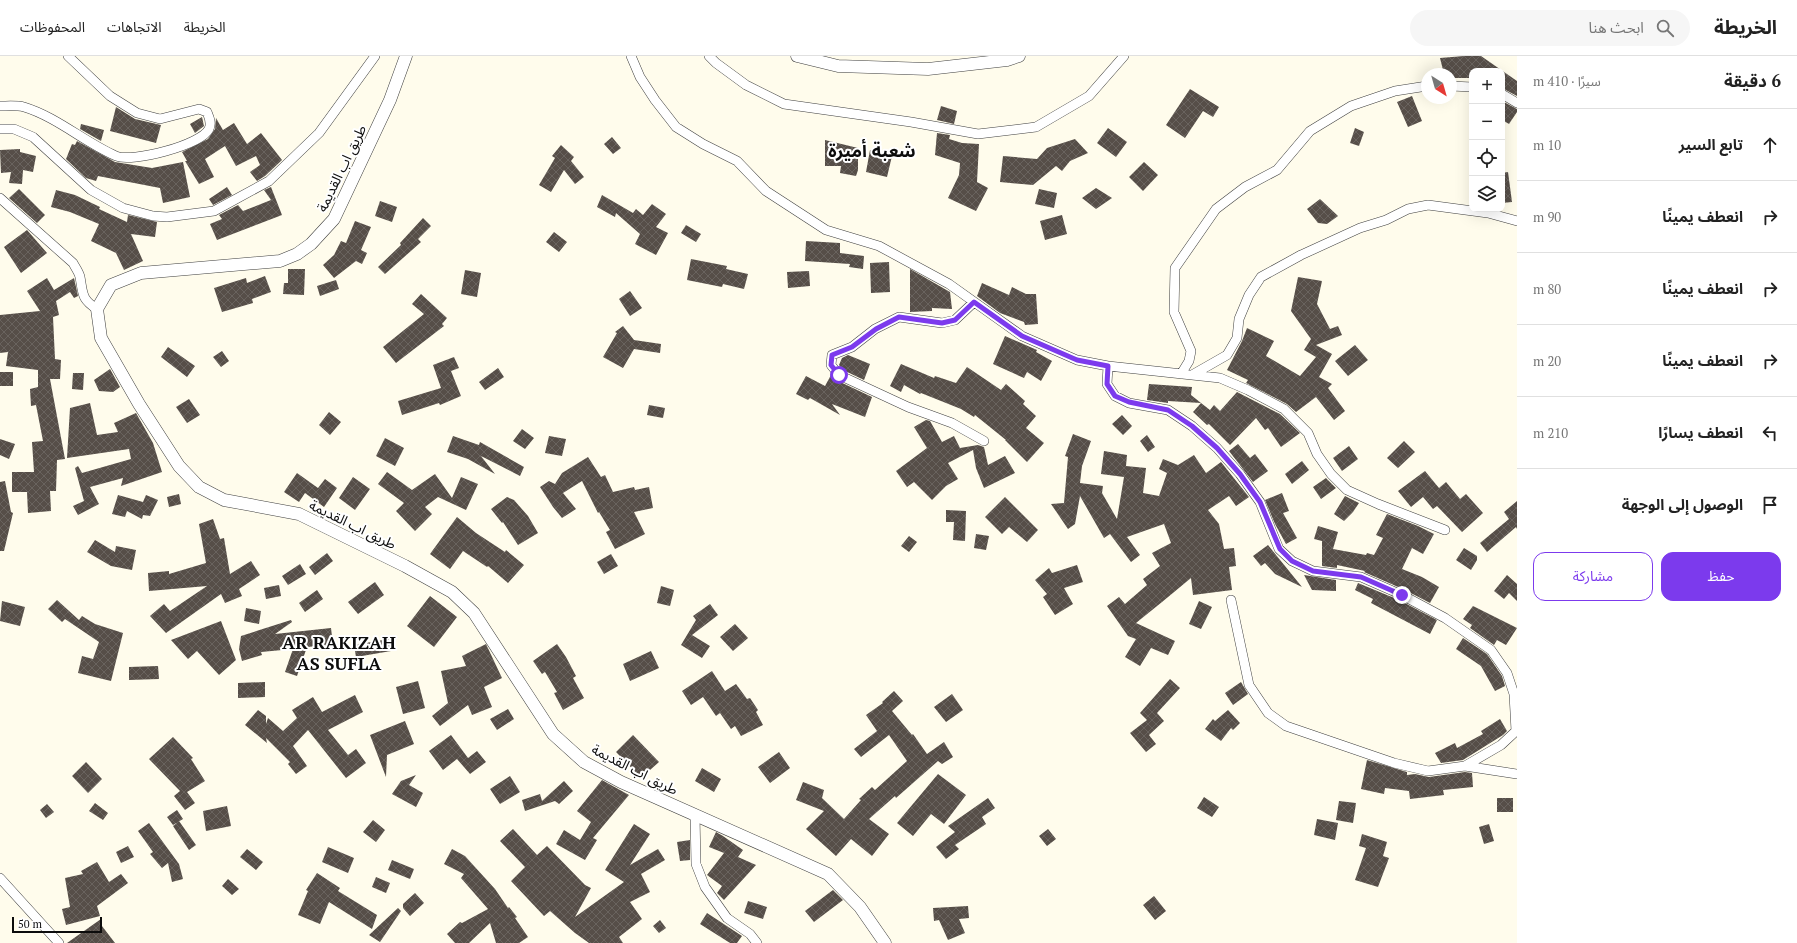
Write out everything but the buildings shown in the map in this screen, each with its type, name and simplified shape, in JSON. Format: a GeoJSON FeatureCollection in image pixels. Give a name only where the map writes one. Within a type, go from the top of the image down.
{"type":"FeatureCollection","features":[{"type":"Feature","properties":{"kind":"street"},"geometry":{"type":"LineString","coordinates":[[0,106],[23,106],[55,121],[117,157],[149,156],[196,141],[209,130],[210,121],[207,112],[199,109],[160,119],[137,113],[110,96],[68,56]]}},
{"type":"Feature","properties":{"kind":"street"},"geometry":{"type":"LineString","coordinates":[[0,129],[14,129],[33,138],[91,190],[123,208],[153,216],[167,217],[214,211],[268,181],[313,138],[376,56]]}},
{"type":"Feature","properties":{"kind":"street","name":"طريق اب القديمة"},"geometry":{"type":"LineString","coordinates":[[406,56],[390,100],[334,219],[311,244],[297,254],[280,261],[141,273],[111,285],[97,309],[101,338],[131,391],[179,466],[199,487],[224,500],[299,514],[405,566],[452,592],[474,612],[553,734],[579,758],[621,782],[828,874],[860,907],[884,943]]}},
{"type":"Feature","properties":{"kind":"street"},"geometry":{"type":"LineString","coordinates":[[631,56],[640,77],[655,100],[676,127],[703,144],[737,161],[766,191],[826,230],[879,246],[948,284],[1022,336],[1077,360],[1108,366],[1220,378],[1284,409],[1308,433],[1317,454],[1331,474],[1347,490],[1378,504],[1445,530]]}},
{"type":"Feature","properties":{"kind":"street"},"geometry":{"type":"LineString","coordinates":[[709,56],[746,85],[784,104],[911,122],[978,134],[1036,127],[1088,96],[1124,56]]}},
{"type":"Feature","properties":{"kind":"street"},"geometry":{"type":"LineString","coordinates":[[797,56],[838,66],[928,69],[1007,60],[1019,56]]}},
{"type":"Feature","properties":{"kind":"street"},"geometry":{"type":"LineString","coordinates":[[1457,86],[1469,87]]}},
{"type":"Feature","properties":{"kind":"street"},"geometry":{"type":"LineString","coordinates":[[1181,374],[1189,361],[1191,351],[1174,312],[1175,268],[1216,209],[1245,187],[1277,170],[1310,131],[1351,106],[1395,91],[1421,87]]}},
{"type":"Feature","properties":{"kind":"street"},"geometry":{"type":"LineString","coordinates":[[1505,96],[1517,103]]}},
{"type":"Feature","properties":{"kind":"street"},"geometry":{"type":"LineString","coordinates":[[0,198],[52,246],[73,263],[80,275],[81,291],[87,303],[97,309]]}},
{"type":"Feature","properties":{"kind":"street"},"geometry":{"type":"LineString","coordinates":[[1192,375],[1227,355],[1237,338],[1239,319],[1249,295],[1261,277],[1308,252],[1360,228],[1386,220],[1408,209],[1428,205],[1488,213],[1517,221]]}},
{"type":"Feature","properties":{"kind":"street"},"geometry":{"type":"LineString","coordinates":[[974,302],[955,320],[942,323],[899,317],[876,329],[852,347],[832,355],[831,365],[839,375],[908,407],[952,423],[984,441]]}},
{"type":"Feature","properties":{"kind":"street"},"geometry":{"type":"LineString","coordinates":[[1108,366],[1107,384],[1115,396],[1129,402],[1168,410],[1192,426],[1217,448],[1240,474],[1260,502],[1280,549],[1292,561],[1313,571],[1361,577],[1402,595],[1445,618],[1491,650],[1507,673],[1510,680],[1514,694],[1516,731],[1501,745],[1465,766]]}},
{"type":"Feature","properties":{"kind":"street"},"geometry":{"type":"LineString","coordinates":[[1231,600],[1249,684],[1268,713],[1286,726],[1394,763],[1428,771],[1465,766],[1517,774]]}},
{"type":"Feature","properties":{"kind":"street"},"geometry":{"type":"LineString","coordinates":[[695,815],[696,864],[705,887],[728,918],[750,934],[757,943]]}},
{"type":"Feature","properties":{"kind":"street"},"geometry":{"type":"LineString","coordinates":[[0,878],[59,943]]}},
{"type":"Feature","properties":{"kind":"district","name":"شعبة أميرة"},"geometry":{"type":"Point","coordinates":[872,150]}},
{"type":"Feature","properties":{"kind":"district","name":"AR RAKIZAH AS SUFLA"},"geometry":{"type":"Point","coordinates":[339,652]}},
{"type":"Feature","properties":{"kind":"route"},"geometry":{"type":"LineString","coordinates":[[839,375],[831,365],[832,355],[852,347],[876,329],[899,317],[942,323],[955,320],[974,302],[1022,336],[1077,360],[1108,366],[1107,384],[1115,396],[1129,402],[1168,410],[1192,426],[1217,448],[1240,474],[1260,502],[1280,549],[1292,561],[1313,571],[1361,577],[1402,595]]}}]}
